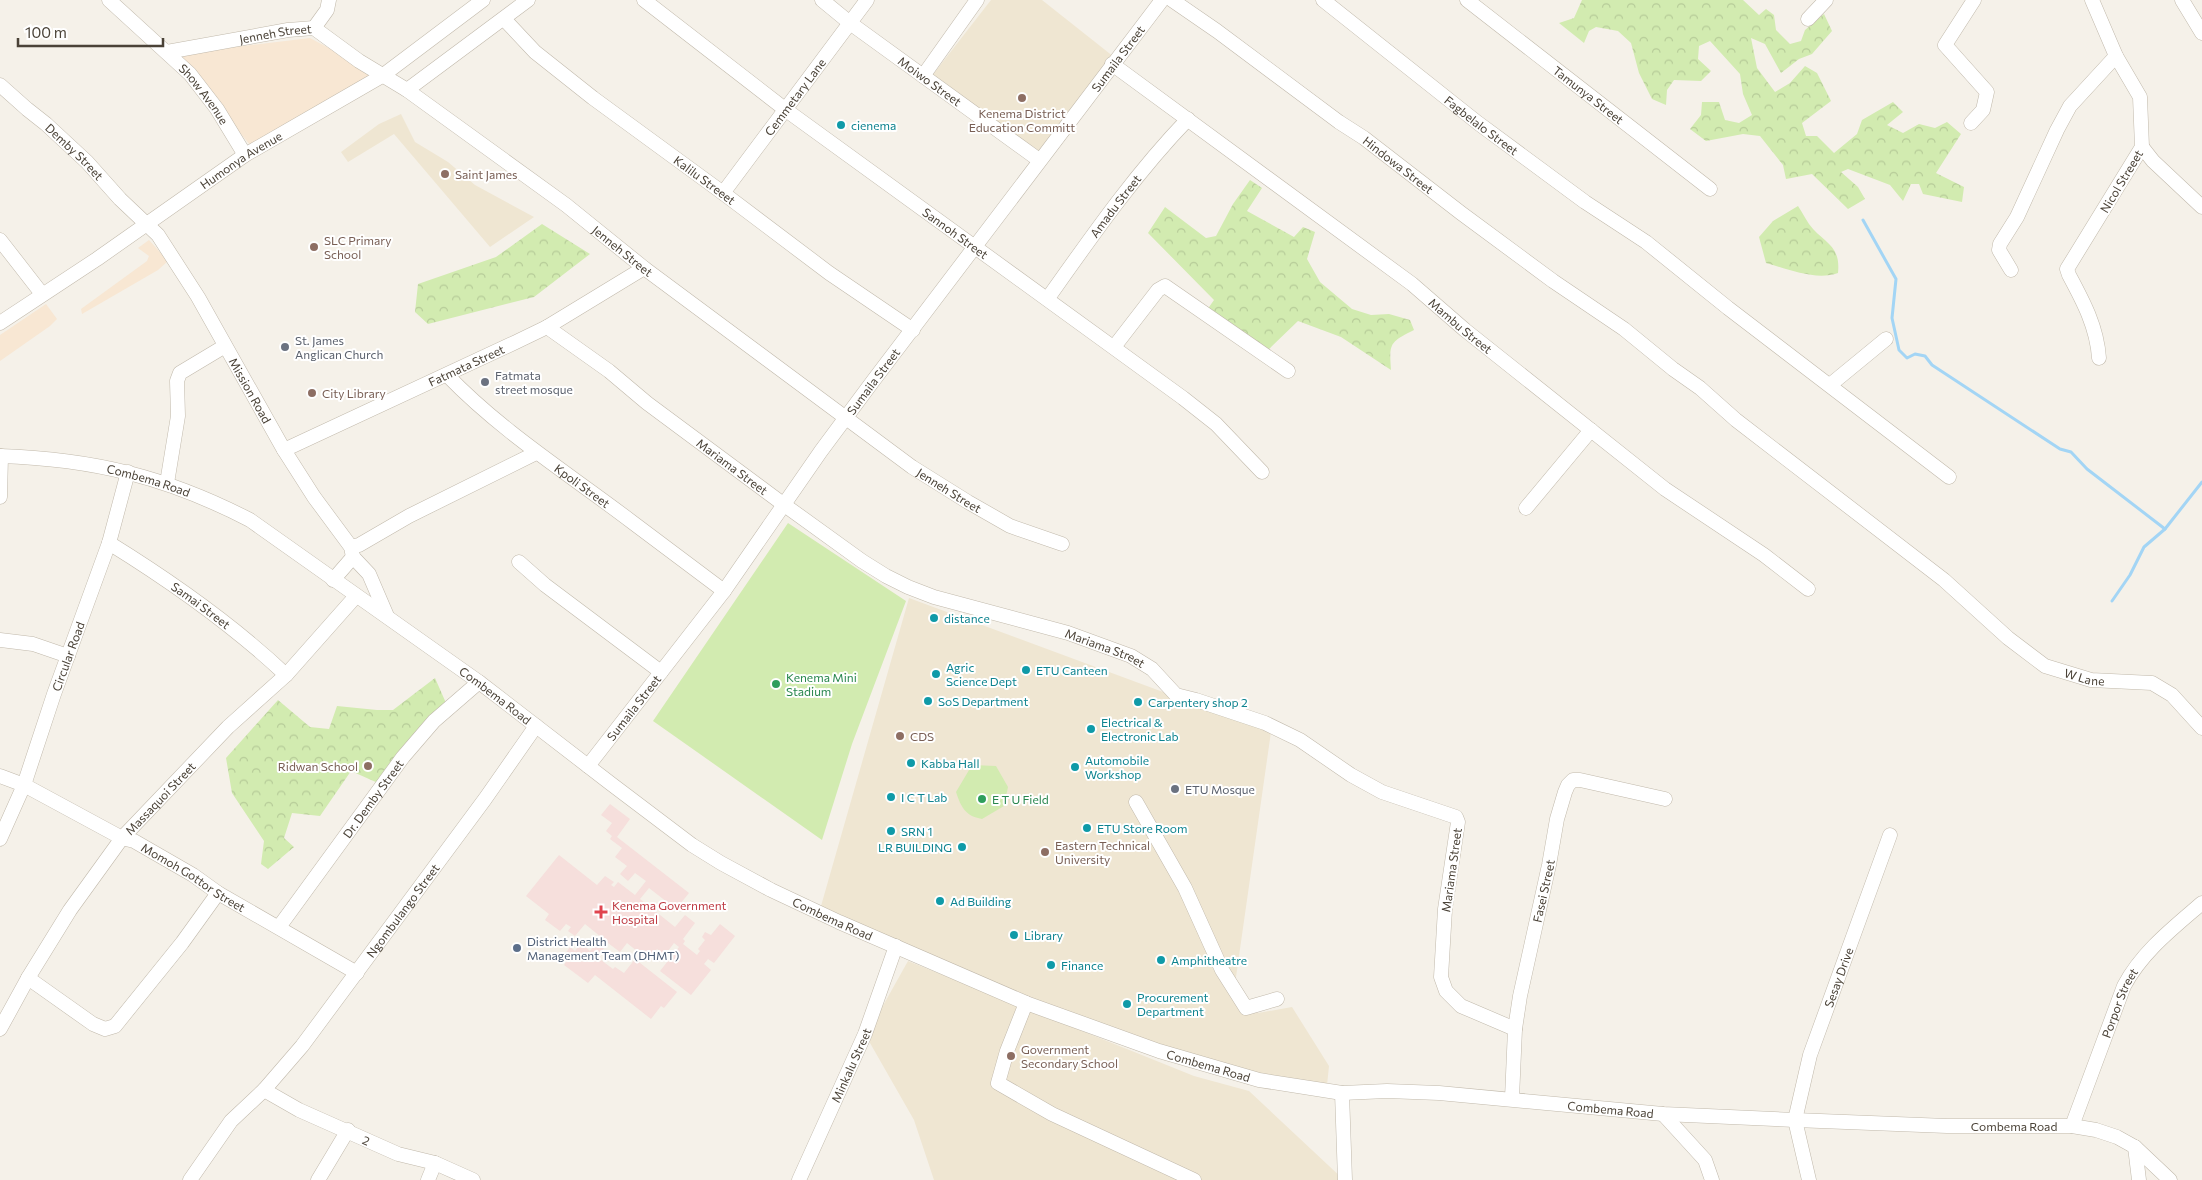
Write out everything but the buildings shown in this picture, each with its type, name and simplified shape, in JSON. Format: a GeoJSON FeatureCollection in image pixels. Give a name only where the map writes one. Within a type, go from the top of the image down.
{"type":"FeatureCollection","features":[{"type":"Feature","properties":{"kind":"street","name":"Show Avenue"},"geometry":{"type":"LineString","coordinates":[[109,0],[190,74],[217,109],[245,155]]}},
{"type":"Feature","properties":{"kind":"street"},"geometry":{"type":"LineString","coordinates":[[314,28],[327,10],[329,0]]}},
{"type":"Feature","properties":{"kind":"street","name":"Humonya Avenue"},"geometry":{"type":"LineString","coordinates":[[0,323],[97,259],[245,155],[382,76],[483,0]]}},
{"type":"Feature","properties":{"kind":"street"},"geometry":{"type":"LineString","coordinates":[[407,90],[528,0]]}},
{"type":"Feature","properties":{"kind":"street","name":"Sannoh Street"},"geometry":{"type":"LineString","coordinates":[[644,0],[786,110],[974,247],[1048,298],[1216,424],[1262,472]]}},
{"type":"Feature","properties":{"kind":"street","name":"Moiwo Street"},"geometry":{"type":"LineString","coordinates":[[822,0],[850,23],[1039,160]]}},
{"type":"Feature","properties":{"kind":"street","name":"Cemmetary Lane"},"geometry":{"type":"LineString","coordinates":[[723,193],[867,0]]}},
{"type":"Feature","properties":{"kind":"street"},"geometry":{"type":"LineString","coordinates":[[923,76],[977,0]]}},
{"type":"Feature","properties":{"kind":"street","name":"Sumaila Street"},"geometry":{"type":"LineString","coordinates":[[588,766],[724,591],[783,504],[846,417],[1162,0]]}},
{"type":"Feature","properties":{"kind":"street","name":"Hindowa Street"},"geometry":{"type":"LineString","coordinates":[[1172,0],[1218,31],[1339,122],[1364,138],[1531,265],[1624,329],[1673,370],[1700,388],[1736,420],[1944,580],[1972,606]]}},
{"type":"Feature","properties":{"kind":"street","name":"Fagbelalo Street"},"geometry":{"type":"LineString","coordinates":[[1322,0],[1511,148],[1646,242],[1949,477]]}},
{"type":"Feature","properties":{"kind":"street","name":"Tamunya Street"},"geometry":{"type":"LineString","coordinates":[[1466,0],[1710,189]]}},
{"type":"Feature","properties":{"kind":"street"},"geometry":{"type":"LineString","coordinates":[[1808,19],[1826,0]]}},
{"type":"Feature","properties":{"kind":"street"},"geometry":{"type":"LineString","coordinates":[[1971,123],[1983,110],[1987,92],[1945,45],[1974,0]]}},
{"type":"Feature","properties":{"kind":"street","name":"Nicol Streeet"},"geometry":{"type":"LineString","coordinates":[[2092,0],[2116,56],[2140,97],[2142,148],[2068,269],[2068,275],[2098,338],[2099,358]]}},
{"type":"Feature","properties":{"kind":"street"},"geometry":{"type":"LineString","coordinates":[[2182,0],[2202,33]]}},
{"type":"Feature","properties":{"kind":"street","name":"Kalilu Streeet"},"geometry":{"type":"LineString","coordinates":[[504,19],[535,52],[564,76],[829,274],[913,330]]}},
{"type":"Feature","properties":{"kind":"street","name":"Jenneh Street"},"geometry":{"type":"LineString","coordinates":[[167,52],[288,30],[314,28],[382,76],[407,90],[566,205],[644,268],[912,467],[1010,526],[1062,544]]}},
{"type":"Feature","properties":{"kind":"street"},"geometry":{"type":"LineString","coordinates":[[2011,270],[1999,250],[2000,244],[2017,217],[2070,106],[2116,56]]}},
{"type":"Feature","properties":{"kind":"street","name":"Mambu Street"},"geometry":{"type":"LineString","coordinates":[[1112,64],[1412,284],[1665,490],[1764,555],[1808,589]]}},
{"type":"Feature","properties":{"kind":"street","name":"Demby Street"},"geometry":{"type":"LineString","coordinates":[[0,85],[80,156],[145,224]]}},
{"type":"Feature","properties":{"kind":"street","name":"Amadu Street"},"geometry":{"type":"LineString","coordinates":[[1048,298],[1126,189],[1156,152],[1188,119]]}},
{"type":"Feature","properties":{"kind":"street"},"geometry":{"type":"LineString","coordinates":[[2142,148],[2202,208]]}},
{"type":"Feature","properties":{"kind":"street","name":"Mission Road"},"geometry":{"type":"LineString","coordinates":[[145,224],[158,235],[172,254],[284,450],[314,497],[369,574],[386,616]]}},
{"type":"Feature","properties":{"kind":"street"},"geometry":{"type":"LineString","coordinates":[[0,240],[42,294]]}},
{"type":"Feature","properties":{"kind":"street","name":"Fatmata Street"},"geometry":{"type":"LineString","coordinates":[[284,450],[546,327],[644,268]]}},
{"type":"Feature","properties":{"kind":"street"},"geometry":{"type":"LineString","coordinates":[[1114,347],[1158,290],[1165,286],[1288,371]]}},
{"type":"Feature","properties":{"kind":"street","name":"Mariama Street"},"geometry":{"type":"LineString","coordinates":[[546,327],[609,371],[646,403],[862,561],[908,587],[934,597],[1022,620],[1108,646],[1132,656],[1152,669],[1176,695],[1265,723],[1300,740],[1351,775],[1382,792],[1456,816],[1458,822],[1445,909],[1441,977],[1446,991],[1461,1006],[1515,1029]]}},
{"type":"Feature","properties":{"kind":"street"},"geometry":{"type":"LineString","coordinates":[[1830,385],[1886,339]]}},
{"type":"Feature","properties":{"kind":"street"},"geometry":{"type":"LineString","coordinates":[[167,483],[178,416],[177,381],[180,373],[225,346]]}},
{"type":"Feature","properties":{"kind":"street","name":"Kpoli Street"},"geometry":{"type":"LineString","coordinates":[[447,375],[478,405],[536,453],[724,591]]}},
{"type":"Feature","properties":{"kind":"street"},"geometry":{"type":"LineString","coordinates":[[1526,508],[1590,430]]}},
{"type":"Feature","properties":{"kind":"street"},"geometry":{"type":"LineString","coordinates":[[333,580],[359,545],[409,516],[536,453]]}},
{"type":"Feature","properties":{"kind":"street"},"geometry":{"type":"LineString","coordinates":[[0,456],[0,497]]}},
{"type":"Feature","properties":{"kind":"street","name":"Combema Road"},"geometry":{"type":"LineString","coordinates":[[0,456],[66,460],[128,472],[167,483],[212,500],[250,520],[479,682],[692,845],[720,863],[771,890],[1026,1004],[1159,1051],[1277,1084],[1342,1093],[1387,1091],[1512,1098],[1664,1114],[1795,1120],[1947,1126],[2072,1126],[2096,1130],[2117,1137],[2135,1147],[2170,1180]]}},
{"type":"Feature","properties":{"kind":"street","name":"Circular Road"},"geometry":{"type":"LineString","coordinates":[[0,839],[24,785],[109,542],[128,472]]}},
{"type":"Feature","properties":{"kind":"street","name":"Samai Street"},"geometry":{"type":"LineString","coordinates":[[109,542],[152,569],[222,619],[286,675]]}},
{"type":"Feature","properties":{"kind":"street"},"geometry":{"type":"LineString","coordinates":[[519,562],[545,585],[661,672]]}},
{"type":"Feature","properties":{"kind":"street","name":"Massaquoi Street"},"geometry":{"type":"LineString","coordinates":[[0,1029],[28,978],[70,910],[122,838],[228,727],[286,675],[356,596]]}},
{"type":"Feature","properties":{"kind":"street","name":"W Lane"},"geometry":{"type":"LineString","coordinates":[[1972,606],[2008,638],[2046,666],[2091,680],[2152,683],[2172,695],[2202,728]]}},
{"type":"Feature","properties":{"kind":"street"},"geometry":{"type":"LineString","coordinates":[[0,640],[33,644],[68,656]]}},
{"type":"Feature","properties":{"kind":"street","name":"Dr. Demby Street"},"geometry":{"type":"LineString","coordinates":[[279,927],[403,757],[434,721],[479,682]]}},
{"type":"Feature","properties":{"kind":"street","name":"Ngombulango Street"},"geometry":{"type":"LineString","coordinates":[[190,1180],[231,1121],[264,1090],[302,1046],[485,799],[536,726]]}},
{"type":"Feature","properties":{"kind":"street","name":"Momoh Gottor Street"},"geometry":{"type":"LineString","coordinates":[[0,776],[24,785],[193,874],[218,893],[357,973]]}},
{"type":"Feature","properties":{"kind":"street","name":"Fasei Street"},"geometry":{"type":"LineString","coordinates":[[1512,1098],[1515,1029],[1557,818],[1568,785],[1573,780],[1580,780],[1665,799]]}},
{"type":"Feature","properties":{"kind":"street"},"geometry":{"type":"LineString","coordinates":[[1136,802],[1185,888],[1222,970],[1246,1008],[1277,998]]}},
{"type":"Feature","properties":{"kind":"street","name":"Sesay Drive"},"geometry":{"type":"LineString","coordinates":[[1795,1120],[1810,1055],[1890,835]]}},
{"type":"Feature","properties":{"kind":"street"},"geometry":{"type":"LineString","coordinates":[[28,978],[93,1024],[105,1029],[115,1026],[182,943],[218,893]]}},
{"type":"Feature","properties":{"kind":"street","name":"Porpor Street"},"geometry":{"type":"LineString","coordinates":[[2072,1126],[2124,986],[2132,970],[2150,949],[2202,903]]}},
{"type":"Feature","properties":{"kind":"street","name":"Minkalu Street"},"geometry":{"type":"LineString","coordinates":[[799,1180],[865,1034],[896,946]]}},
{"type":"Feature","properties":{"kind":"street"},"geometry":{"type":"LineString","coordinates":[[1026,1004],[1007,1051],[998,1084],[1052,1114],[1194,1180]]}},
{"type":"Feature","properties":{"kind":"street","name":"2"},"geometry":{"type":"LineString","coordinates":[[264,1090],[299,1110],[348,1130],[398,1154],[435,1163],[473,1180]]}},
{"type":"Feature","properties":{"kind":"street"},"geometry":{"type":"LineString","coordinates":[[1342,1093],[1345,1180]]}},
{"type":"Feature","properties":{"kind":"street"},"geometry":{"type":"LineString","coordinates":[[1664,1114],[1705,1160],[1712,1180]]}},
{"type":"Feature","properties":{"kind":"street"},"geometry":{"type":"LineString","coordinates":[[1795,1120],[1809,1180]]}},
{"type":"Feature","properties":{"kind":"street"},"geometry":{"type":"LineString","coordinates":[[318,1180],[348,1130]]}},
{"type":"Feature","properties":{"kind":"street"},"geometry":{"type":"LineString","coordinates":[[2135,1147],[2139,1180]]}},
{"type":"Feature","properties":{"kind":"street"},"geometry":{"type":"LineString","coordinates":[[428,1180],[435,1163]]}},
{"type":"Feature","properties":{"kind":"shaded area","name":"Kenema District Education Committ"},"geometry":{"type":"Polygon","coordinates":[[[991,0],[1042,0],[1114,57],[1039,157],[931,77],[991,0]]]}},
{"type":"Feature","properties":{"kind":"shaded area"},"geometry":{"type":"Polygon","coordinates":[[[310,38],[380,75],[255,151],[175,54],[310,38]]]}},
{"type":"Feature","properties":{"kind":"shaded area","name":"Saint James"},"geometry":{"type":"Polygon","coordinates":[[[401,114],[415,142],[448,162],[475,185],[534,217],[490,247],[394,134],[348,162],[341,152],[379,124],[401,114]]]}},
{"type":"Feature","properties":{"kind":"shaded area"},"geometry":{"type":"Polygon","coordinates":[[[149,240],[168,261],[158,270],[82,314],[81,309],[147,261],[149,256],[138,248],[149,240]]]}},
{"type":"Feature","properties":{"kind":"shaded area"},"geometry":{"type":"Polygon","coordinates":[[[46,304],[57,319],[0,361],[0,335],[46,304]]]}},
{"type":"Feature","properties":{"kind":"shaded area","name":"Eastern Technical University"},"geometry":{"type":"Polygon","coordinates":[[[909,598],[1271,732],[1235,984],[1258,1013],[1292,1007],[1329,1066],[1326,1095],[1036,1008],[819,913],[909,598]]]}},
{"type":"Feature","properties":{"kind":"shaded area","name":"Kenema Government Hospital"},"geometry":{"type":"Polygon","coordinates":[[[610,804],[630,819],[617,837],[689,893],[676,909],[649,888],[640,899],[675,927],[685,915],[695,923],[683,939],[685,941],[683,944],[697,955],[700,951],[698,949],[705,940],[702,937],[705,932],[711,935],[720,924],[735,936],[714,963],[708,959],[704,964],[711,970],[691,995],[660,971],[679,947],[674,943],[665,955],[657,949],[648,960],[627,943],[620,952],[608,943],[597,957],[613,969],[615,967],[624,973],[635,959],[677,992],[664,1008],[661,1006],[651,1019],[595,975],[588,983],[564,965],[569,957],[565,954],[570,947],[575,951],[581,943],[590,951],[601,937],[585,924],[575,936],[568,931],[571,927],[566,924],[560,931],[545,920],[549,914],[526,896],[559,855],[597,885],[605,876],[614,882],[611,885],[614,887],[618,882],[635,895],[646,881],[635,873],[628,881],[620,874],[627,866],[615,857],[622,848],[610,839],[612,836],[606,831],[612,823],[601,815],[610,804]]]}},
{"type":"Feature","properties":{"kind":"shaded area","name":"Government Secondary School"},"geometry":{"type":"Polygon","coordinates":[[[908,961],[1194,1076],[1249,1091],[1344,1180],[934,1180],[914,1120],[866,1036],[908,961]]]}},
{"type":"Feature","properties":{"kind":"green space"},"geometry":{"type":"Polygon","coordinates":[[[1582,0],[1743,0],[1759,15],[1766,9],[1774,15],[1776,30],[1790,44],[1801,41],[1805,30],[1824,14],[1832,31],[1812,54],[1799,59],[1781,73],[1765,44],[1751,38],[1757,68],[1775,92],[1790,83],[1805,66],[1817,73],[1831,101],[1802,123],[1806,136],[1817,136],[1834,153],[1857,134],[1862,120],[1893,102],[1903,112],[1887,125],[1903,133],[1919,124],[1935,128],[1947,122],[1961,134],[1936,173],[1964,187],[1962,202],[1923,194],[1919,184],[1911,184],[1903,201],[1890,185],[1848,169],[1841,172],[1858,187],[1865,199],[1848,209],[1812,174],[1786,179],[1783,165],[1760,136],[1743,134],[1706,141],[1690,129],[1701,115],[1702,102],[1719,102],[1725,120],[1739,123],[1752,115],[1743,94],[1740,74],[1710,41],[1699,46],[1698,59],[1711,71],[1701,81],[1674,80],[1667,90],[1666,105],[1652,99],[1639,73],[1631,43],[1618,31],[1596,27],[1589,31],[1584,43],[1559,23],[1574,18],[1582,0]]]}},
{"type":"Feature","properties":{"kind":"green space"},"geometry":{"type":"Polygon","coordinates":[[[1250,180],[1262,188],[1247,211],[1294,237],[1303,227],[1315,232],[1307,259],[1320,282],[1352,309],[1371,315],[1389,314],[1410,320],[1414,330],[1396,341],[1391,349],[1391,370],[1341,337],[1298,321],[1267,351],[1207,310],[1214,300],[1148,233],[1165,207],[1206,238],[1216,236],[1233,204],[1250,180]]]}},
{"type":"Feature","properties":{"kind":"green space"},"geometry":{"type":"Polygon","coordinates":[[[1798,206],[1809,224],[1834,250],[1837,256],[1838,273],[1821,276],[1811,275],[1766,263],[1759,237],[1773,221],[1798,206]]]}},
{"type":"Feature","properties":{"kind":"green space"},"geometry":{"type":"Polygon","coordinates":[[[542,224],[590,254],[534,297],[428,324],[415,312],[418,284],[496,257],[542,224]]]}},
{"type":"Feature","properties":{"kind":"green space","name":"Kenema Mini Stadium"},"geometry":{"type":"Polygon","coordinates":[[[788,523],[906,601],[852,744],[822,840],[653,721],[788,523]]]}},
{"type":"Feature","properties":{"kind":"green space"},"geometry":{"type":"Polygon","coordinates":[[[435,678],[446,703],[378,783],[351,771],[320,816],[292,813],[284,838],[294,847],[268,869],[261,864],[264,841],[232,793],[226,758],[278,700],[310,727],[329,729],[337,706],[393,710],[435,678]]]}},
{"type":"Feature","properties":{"kind":"green space","name":"E T U Field"},"geometry":{"type":"Polygon","coordinates":[[[972,765],[996,766],[1008,787],[1004,806],[982,819],[971,816],[964,810],[956,792],[972,765]]]}},
{"type":"Feature","properties":{"kind":"waterway"},"geometry":{"type":"LineString","coordinates":[[1863,220],[1896,279],[1892,318],[1899,350],[1907,358],[1915,354],[1925,356],[1932,365],[2060,449],[2071,452],[2087,469],[2165,529]]}},
{"type":"Feature","properties":{"kind":"waterway"},"geometry":{"type":"LineString","coordinates":[[2112,601],[2130,575],[2144,547],[2165,529],[2202,482]]}},
{"type":"Feature","properties":{"kind":"place","name":"Kenema District Education Committ"},"geometry":{"type":"Point","coordinates":[1022,98]}},
{"type":"Feature","properties":{"kind":"place","name":"cienema"},"geometry":{"type":"Point","coordinates":[841,125]}},
{"type":"Feature","properties":{"kind":"place","name":"Saint James"},"geometry":{"type":"Point","coordinates":[445,174]}},
{"type":"Feature","properties":{"kind":"place","name":"SLC Primary School"},"geometry":{"type":"Point","coordinates":[314,247]}},
{"type":"Feature","properties":{"kind":"place","name":"St. James Anglican Church"},"geometry":{"type":"Point","coordinates":[285,347]}},
{"type":"Feature","properties":{"kind":"place","name":"Fatmata street mosque"},"geometry":{"type":"Point","coordinates":[485,382]}},
{"type":"Feature","properties":{"kind":"place","name":"City Library"},"geometry":{"type":"Point","coordinates":[312,393]}},
{"type":"Feature","properties":{"kind":"place","name":"distance"},"geometry":{"type":"Point","coordinates":[934,618]}},
{"type":"Feature","properties":{"kind":"place","name":"ETU Canteen"},"geometry":{"type":"Point","coordinates":[1026,670]}},
{"type":"Feature","properties":{"kind":"place","name":"Agric Science Dept"},"geometry":{"type":"Point","coordinates":[936,674]}},
{"type":"Feature","properties":{"kind":"place","name":"Kenema Mini Stadium"},"geometry":{"type":"Point","coordinates":[776,684]}},
{"type":"Feature","properties":{"kind":"place","name":"SoS Department"},"geometry":{"type":"Point","coordinates":[928,701]}},
{"type":"Feature","properties":{"kind":"place","name":"Carpentery shop 2"},"geometry":{"type":"Point","coordinates":[1138,702]}},
{"type":"Feature","properties":{"kind":"place","name":"Electrical & Electronic Lab"},"geometry":{"type":"Point","coordinates":[1091,729]}},
{"type":"Feature","properties":{"kind":"place","name":"CDS"},"geometry":{"type":"Point","coordinates":[900,736]}},
{"type":"Feature","properties":{"kind":"place","name":"Kabba Hall"},"geometry":{"type":"Point","coordinates":[911,763]}},
{"type":"Feature","properties":{"kind":"place","name":"Ridwan School"},"geometry":{"type":"Point","coordinates":[368,766]}},
{"type":"Feature","properties":{"kind":"place","name":"Automobile Workshop"},"geometry":{"type":"Point","coordinates":[1075,767]}},
{"type":"Feature","properties":{"kind":"place","name":"ETU Mosque"},"geometry":{"type":"Point","coordinates":[1175,789]}},
{"type":"Feature","properties":{"kind":"place","name":"I C T Lab"},"geometry":{"type":"Point","coordinates":[891,797]}},
{"type":"Feature","properties":{"kind":"place","name":"E T U Field"},"geometry":{"type":"Point","coordinates":[982,799]}},
{"type":"Feature","properties":{"kind":"place","name":"ETU Store Room"},"geometry":{"type":"Point","coordinates":[1087,828]}},
{"type":"Feature","properties":{"kind":"place","name":"SRN 1"},"geometry":{"type":"Point","coordinates":[891,831]}},
{"type":"Feature","properties":{"kind":"place","name":"LR BUILDING"},"geometry":{"type":"Point","coordinates":[962,847]}},
{"type":"Feature","properties":{"kind":"place","name":"Eastern Technical University"},"geometry":{"type":"Point","coordinates":[1045,852]}},
{"type":"Feature","properties":{"kind":"place","name":"Ad Building"},"geometry":{"type":"Point","coordinates":[940,901]}},
{"type":"Feature","properties":{"kind":"place","name":"Kenema Government Hospital"},"geometry":{"type":"Point","coordinates":[601,912]}},
{"type":"Feature","properties":{"kind":"place","name":"Library"},"geometry":{"type":"Point","coordinates":[1014,935]}},
{"type":"Feature","properties":{"kind":"place","name":"District Health Management Team (DHMT)"},"geometry":{"type":"Point","coordinates":[517,948]}},
{"type":"Feature","properties":{"kind":"place","name":"Amphitheatre"},"geometry":{"type":"Point","coordinates":[1161,960]}},
{"type":"Feature","properties":{"kind":"place","name":"Finance"},"geometry":{"type":"Point","coordinates":[1051,965]}},
{"type":"Feature","properties":{"kind":"place","name":"Procurement Department"},"geometry":{"type":"Point","coordinates":[1127,1004]}},
{"type":"Feature","properties":{"kind":"place","name":"Government Secondary School"},"geometry":{"type":"Point","coordinates":[1011,1056]}}]}
